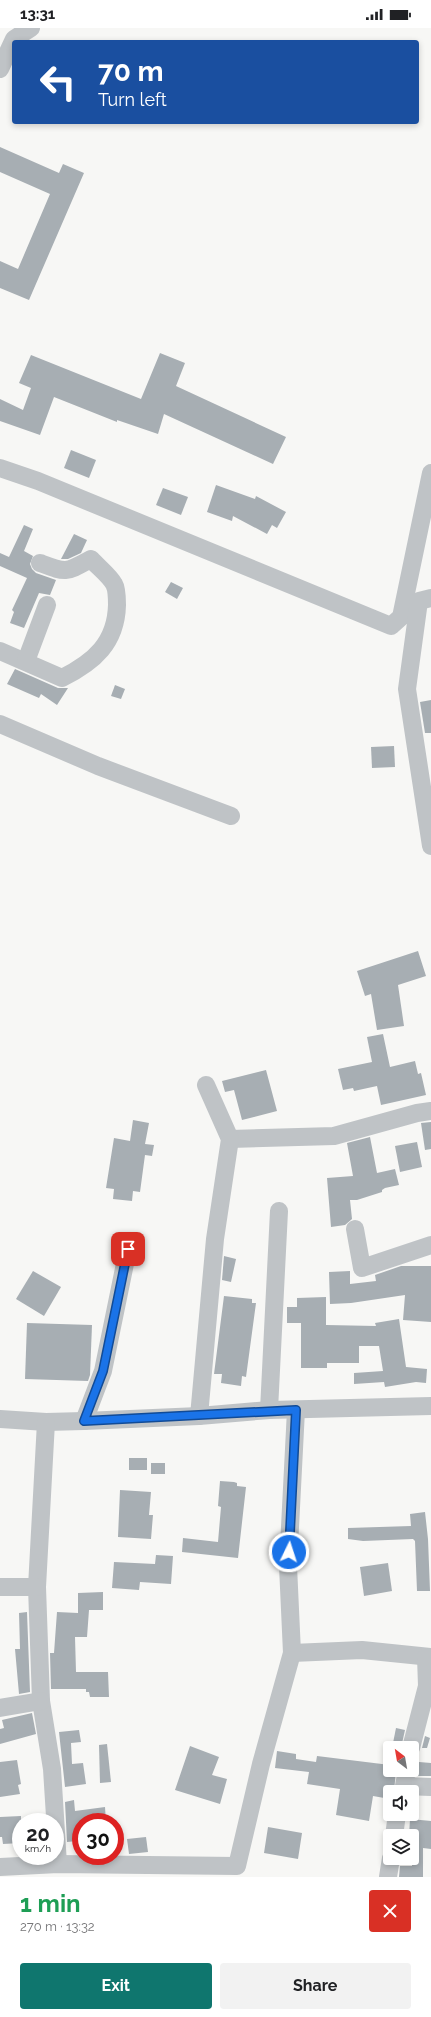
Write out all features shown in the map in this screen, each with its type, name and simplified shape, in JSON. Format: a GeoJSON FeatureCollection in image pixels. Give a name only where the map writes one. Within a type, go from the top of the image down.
{"type":"FeatureCollection","features":[{"type":"Feature","properties":{"kind":"street"},"geometry":{"type":"LineString","coordinates":[[0,69],[11,34],[31,28]]}},
{"type":"Feature","properties":{"kind":"street"},"geometry":{"type":"LineString","coordinates":[[0,468],[38,481],[392,626],[401,617],[431,473]]}},
{"type":"Feature","properties":{"kind":"street"},"geometry":{"type":"LineString","coordinates":[[0,651],[26,661],[62,678],[79,669],[97,655],[112,635],[117,616],[117,598],[114,584],[91,559],[70,570],[62,572],[40,563]]}},
{"type":"Feature","properties":{"kind":"street"},"geometry":{"type":"LineString","coordinates":[[431,598],[419,601],[407,689],[431,846]]}},
{"type":"Feature","properties":{"kind":"street"},"geometry":{"type":"LineString","coordinates":[[26,661],[47,605]]}},
{"type":"Feature","properties":{"kind":"street"},"geometry":{"type":"LineString","coordinates":[[0,724],[98,766],[232,816]]}},
{"type":"Feature","properties":{"kind":"street"},"geometry":{"type":"LineString","coordinates":[[200,1416],[215,1239],[230,1139],[206,1085]]}},
{"type":"Feature","properties":{"kind":"street"},"geometry":{"type":"LineString","coordinates":[[230,1139],[334,1136],[417,1113],[431,1111]]}},
{"type":"Feature","properties":{"kind":"street"},"geometry":{"type":"LineString","coordinates":[[269,1410],[279,1211]]}},
{"type":"Feature","properties":{"kind":"street"},"geometry":{"type":"LineString","coordinates":[[355,1229],[362,1268],[431,1245]]}},
{"type":"Feature","properties":{"kind":"street"},"geometry":{"type":"LineString","coordinates":[[84,1421],[103,1371],[128,1249]]}},
{"type":"Feature","properties":{"kind":"street"},"geometry":{"type":"LineString","coordinates":[[0,1419],[46,1422],[84,1421],[200,1416],[269,1410],[431,1406]]}},
{"type":"Feature","properties":{"kind":"street"},"geometry":{"type":"LineString","coordinates":[[64,1864],[238,1871],[261,1764],[292,1653],[288,1566],[296,1410]]}},
{"type":"Feature","properties":{"kind":"street"},"geometry":{"type":"LineString","coordinates":[[46,1422],[37,1587],[41,1701],[52,1769],[55,1813]]}},
{"type":"Feature","properties":{"kind":"street"},"geometry":{"type":"LineString","coordinates":[[0,1587],[37,1587]]}},
{"type":"Feature","properties":{"kind":"street"},"geometry":{"type":"LineString","coordinates":[[292,1653],[362,1650],[429,1656],[427,1686],[413,1741]]}},
{"type":"Feature","properties":{"kind":"street"},"geometry":{"type":"LineString","coordinates":[[0,1708],[41,1701]]}},
{"type":"Feature","properties":{"kind":"street"},"geometry":{"type":"LineString","coordinates":[[404,1783],[431,1787]]}},
{"type":"Feature","properties":{"kind":"street"},"geometry":{"type":"LineString","coordinates":[[0,1867],[39,1865]]}},
{"type":"Feature","properties":{"kind":"street"},"geometry":{"type":"LineString","coordinates":[[388,1877],[390,1865]]}},
{"type":"Feature","properties":{"kind":"building"},"geometry":{"type":"Polygon","coordinates":[[[0,147],[59,173],[63,164],[84,173],[29,300],[0,288],[0,261],[18,269],[50,194],[0,172],[0,147]]]}},
{"type":"Feature","properties":{"kind":"building"},"geometry":{"type":"Polygon","coordinates":[[[160,353],[185,363],[176,386],[286,437],[273,464],[164,414],[158,434],[117,420],[117,422],[54,397],[40,435],[0,421],[0,399],[23,410],[31,388],[19,383],[31,355],[141,399],[160,353]]]}},
{"type":"Feature","properties":{"kind":"building"},"geometry":{"type":"Polygon","coordinates":[[[71,450],[96,460],[89,478],[64,468],[71,450]]]}},
{"type":"Feature","properties":{"kind":"building"},"geometry":{"type":"Polygon","coordinates":[[[216,485],[255,499],[256,496],[286,512],[277,528],[272,525],[267,534],[233,516],[232,521],[207,512],[216,485]]]}},
{"type":"Feature","properties":{"kind":"building"},"geometry":{"type":"Polygon","coordinates":[[[163,488],[188,497],[181,515],[156,505],[163,488]]]}},
{"type":"Feature","properties":{"kind":"building"},"geometry":{"type":"Polygon","coordinates":[[[24,525],[33,529],[24,551],[33,556],[30,564],[32,569],[36,573],[56,580],[50,595],[39,593],[24,628],[10,623],[14,612],[12,610],[27,578],[0,566],[0,553],[9,557],[24,525]]]}},
{"type":"Feature","properties":{"kind":"building"},"geometry":{"type":"Polygon","coordinates":[[[74,534],[87,540],[81,553],[68,559],[61,559],[74,534]]]}},
{"type":"Feature","properties":{"kind":"building"},"geometry":{"type":"Polygon","coordinates":[[[171,582],[183,588],[177,599],[165,592],[171,582]]]}},
{"type":"Feature","properties":{"kind":"building"},"geometry":{"type":"Polygon","coordinates":[[[15,669],[58,688],[68,688],[57,705],[41,694],[39,698],[7,684],[15,669]]]}},
{"type":"Feature","properties":{"kind":"building"},"geometry":{"type":"Polygon","coordinates":[[[115,685],[125,689],[121,699],[111,696],[115,685]]]}},
{"type":"Feature","properties":{"kind":"building"},"geometry":{"type":"Polygon","coordinates":[[[431,700],[431,733],[425,733],[420,702],[431,700]]]}},
{"type":"Feature","properties":{"kind":"building"},"geometry":{"type":"Polygon","coordinates":[[[394,746],[395,767],[372,768],[371,747],[394,746]]]}},
{"type":"Feature","properties":{"kind":"building"},"geometry":{"type":"Polygon","coordinates":[[[418,951],[426,976],[398,985],[404,1026],[377,1030],[371,994],[365,996],[357,971],[418,951]]]}},
{"type":"Feature","properties":{"kind":"building"},"geometry":{"type":"Polygon","coordinates":[[[383,1034],[390,1067],[415,1061],[418,1074],[421,1073],[426,1095],[381,1105],[377,1086],[354,1091],[353,1088],[343,1090],[338,1069],[372,1062],[367,1037],[383,1034]]]}},
{"type":"Feature","properties":{"kind":"building"},"geometry":{"type":"Polygon","coordinates":[[[266,1070],[277,1111],[242,1120],[234,1090],[225,1092],[222,1081],[266,1070]]]}},
{"type":"Feature","properties":{"kind":"building"},"geometry":{"type":"Polygon","coordinates":[[[133,1120],[149,1123],[145,1144],[154,1145],[152,1156],[145,1155],[140,1192],[133,1191],[132,1201],[113,1199],[114,1189],[106,1188],[114,1138],[130,1141],[133,1120]]]}},
{"type":"Feature","properties":{"kind":"building"},"geometry":{"type":"Polygon","coordinates":[[[431,1122],[431,1149],[425,1150],[421,1123],[431,1122]]]}},
{"type":"Feature","properties":{"kind":"building"},"geometry":{"type":"Polygon","coordinates":[[[370,1137],[377,1173],[395,1169],[399,1185],[385,1188],[382,1192],[357,1200],[350,1200],[352,1219],[345,1225],[331,1227],[327,1178],[353,1176],[347,1143],[370,1137]]]}},
{"type":"Feature","properties":{"kind":"building"},"geometry":{"type":"Polygon","coordinates":[[[417,1142],[422,1167],[400,1172],[395,1146],[417,1142]]]}},
{"type":"Feature","properties":{"kind":"building"},"geometry":{"type":"Polygon","coordinates":[[[224,1256],[236,1259],[231,1282],[222,1280],[224,1256]]]}},
{"type":"Feature","properties":{"kind":"building"},"geometry":{"type":"Polygon","coordinates":[[[401,1266],[431,1266],[431,1322],[403,1320],[405,1295],[351,1303],[330,1304],[329,1272],[350,1271],[350,1284],[376,1281],[375,1275],[401,1266]]]}},
{"type":"Feature","properties":{"kind":"building"},"geometry":{"type":"Polygon","coordinates":[[[33,1271],[61,1287],[44,1316],[16,1299],[33,1271]]]}},
{"type":"Feature","properties":{"kind":"building"},"geometry":{"type":"Polygon","coordinates":[[[224,1296],[252,1299],[252,1303],[256,1303],[246,1377],[242,1376],[241,1386],[221,1383],[222,1374],[214,1374],[224,1296]]]}},
{"type":"Feature","properties":{"kind":"building"},"geometry":{"type":"Polygon","coordinates":[[[326,1297],[326,1325],[376,1326],[375,1323],[399,1319],[406,1367],[427,1369],[426,1383],[416,1382],[385,1387],[384,1382],[354,1384],[354,1373],[383,1371],[379,1346],[359,1346],[359,1363],[327,1363],[327,1368],[301,1368],[301,1323],[287,1323],[287,1307],[297,1307],[297,1298],[326,1297]]]}},
{"type":"Feature","properties":{"kind":"building"},"geometry":{"type":"Polygon","coordinates":[[[27,1323],[92,1325],[90,1375],[88,1381],[25,1379],[27,1323]]]}},
{"type":"Feature","properties":{"kind":"building"},"geometry":{"type":"Polygon","coordinates":[[[129,1458],[147,1458],[147,1470],[129,1470],[129,1458]]]}},
{"type":"Feature","properties":{"kind":"building"},"geometry":{"type":"Polygon","coordinates":[[[151,1463],[165,1463],[165,1474],[151,1474],[151,1463]]]}},
{"type":"Feature","properties":{"kind":"building"},"geometry":{"type":"Polygon","coordinates":[[[220,1481],[234,1482],[237,1483],[237,1486],[246,1487],[238,1558],[182,1552],[183,1538],[218,1542],[221,1507],[218,1506],[220,1481]]]}},
{"type":"Feature","properties":{"kind":"building"},"geometry":{"type":"Polygon","coordinates":[[[120,1490],[151,1492],[149,1515],[153,1515],[151,1539],[118,1537],[120,1490]]]}},
{"type":"Feature","properties":{"kind":"building"},"geometry":{"type":"Polygon","coordinates":[[[425,1512],[428,1539],[430,1591],[417,1591],[415,1541],[413,1539],[363,1541],[348,1539],[348,1528],[411,1526],[410,1514],[425,1512]]]}},
{"type":"Feature","properties":{"kind":"building"},"geometry":{"type":"Polygon","coordinates":[[[156,1555],[173,1556],[171,1584],[140,1582],[139,1590],[112,1588],[114,1562],[155,1564],[156,1555]]]}},
{"type":"Feature","properties":{"kind":"building"},"geometry":{"type":"Polygon","coordinates":[[[388,1563],[392,1591],[364,1596],[360,1567],[388,1563]]]}},
{"type":"Feature","properties":{"kind":"building"},"geometry":{"type":"Polygon","coordinates":[[[103,1592],[103,1610],[89,1610],[87,1637],[75,1637],[76,1672],[108,1672],[109,1697],[90,1697],[89,1692],[86,1692],[86,1689],[51,1689],[50,1653],[54,1653],[57,1612],[78,1613],[78,1593],[103,1592]]]}},
{"type":"Feature","properties":{"kind":"building"},"geometry":{"type":"Polygon","coordinates":[[[27,1612],[30,1692],[19,1694],[15,1649],[20,1649],[19,1613],[27,1612]]]}},
{"type":"Feature","properties":{"kind":"building"},"geometry":{"type":"Polygon","coordinates":[[[32,1713],[36,1734],[0,1744],[0,1729],[4,1728],[2,1720],[32,1713]]]}},
{"type":"Feature","properties":{"kind":"building"},"geometry":{"type":"Polygon","coordinates":[[[396,1728],[405,1730],[403,1741],[393,1741],[396,1728]]]}},
{"type":"Feature","properties":{"kind":"building"},"geometry":{"type":"Polygon","coordinates":[[[79,1730],[81,1742],[71,1743],[72,1764],[83,1763],[86,1784],[65,1787],[59,1732],[79,1730]]]}},
{"type":"Feature","properties":{"kind":"building"},"geometry":{"type":"Polygon","coordinates":[[[425,1736],[430,1738],[427,1748],[422,1748],[425,1736]]]}},
{"type":"Feature","properties":{"kind":"building"},"geometry":{"type":"Polygon","coordinates":[[[107,1744],[111,1782],[100,1783],[99,1745],[107,1744]]]}},
{"type":"Feature","properties":{"kind":"building"},"geometry":{"type":"Polygon","coordinates":[[[190,1746],[219,1757],[212,1775],[227,1779],[220,1804],[175,1790],[190,1746]]]}},
{"type":"Feature","properties":{"kind":"building"},"geometry":{"type":"Polygon","coordinates":[[[277,1751],[296,1754],[296,1759],[316,1762],[317,1756],[383,1764],[383,1777],[395,1777],[395,1785],[383,1785],[383,1798],[373,1796],[369,1821],[336,1815],[340,1789],[307,1784],[309,1772],[275,1768],[277,1751]]]}},
{"type":"Feature","properties":{"kind":"building"},"geometry":{"type":"Polygon","coordinates":[[[17,1760],[21,1784],[18,1785],[20,1794],[0,1797],[0,1762],[17,1760]]]}},
{"type":"Feature","properties":{"kind":"building"},"geometry":{"type":"Polygon","coordinates":[[[419,1762],[431,1763],[431,1776],[419,1776],[419,1762]]]}},
{"type":"Feature","properties":{"kind":"building"},"geometry":{"type":"Polygon","coordinates":[[[74,1800],[75,1811],[105,1807],[105,1813],[72,1813],[72,1842],[67,1842],[65,1802],[74,1800]]]}},
{"type":"Feature","properties":{"kind":"building"},"geometry":{"type":"Polygon","coordinates":[[[12,1816],[12,1844],[3,1844],[2,1837],[0,1837],[0,1817],[12,1816]]]}},
{"type":"Feature","properties":{"kind":"building"},"geometry":{"type":"Polygon","coordinates":[[[410,1821],[431,1821],[431,1849],[423,1848],[423,1877],[399,1877],[400,1866],[419,1865],[419,1829],[409,1829],[410,1821]]]}},
{"type":"Feature","properties":{"kind":"building"},"geometry":{"type":"Polygon","coordinates":[[[268,1827],[302,1833],[298,1859],[264,1853],[268,1827]]]}},
{"type":"Feature","properties":{"kind":"building"},"geometry":{"type":"Polygon","coordinates":[[[146,1837],[148,1852],[129,1854],[127,1839],[146,1837]]]}},
{"type":"Feature","properties":{"kind":"route"},"geometry":{"type":"LineString","coordinates":[[128,1249],[103,1371],[84,1421],[200,1416],[269,1410],[296,1410],[289,1552]]}}]}
